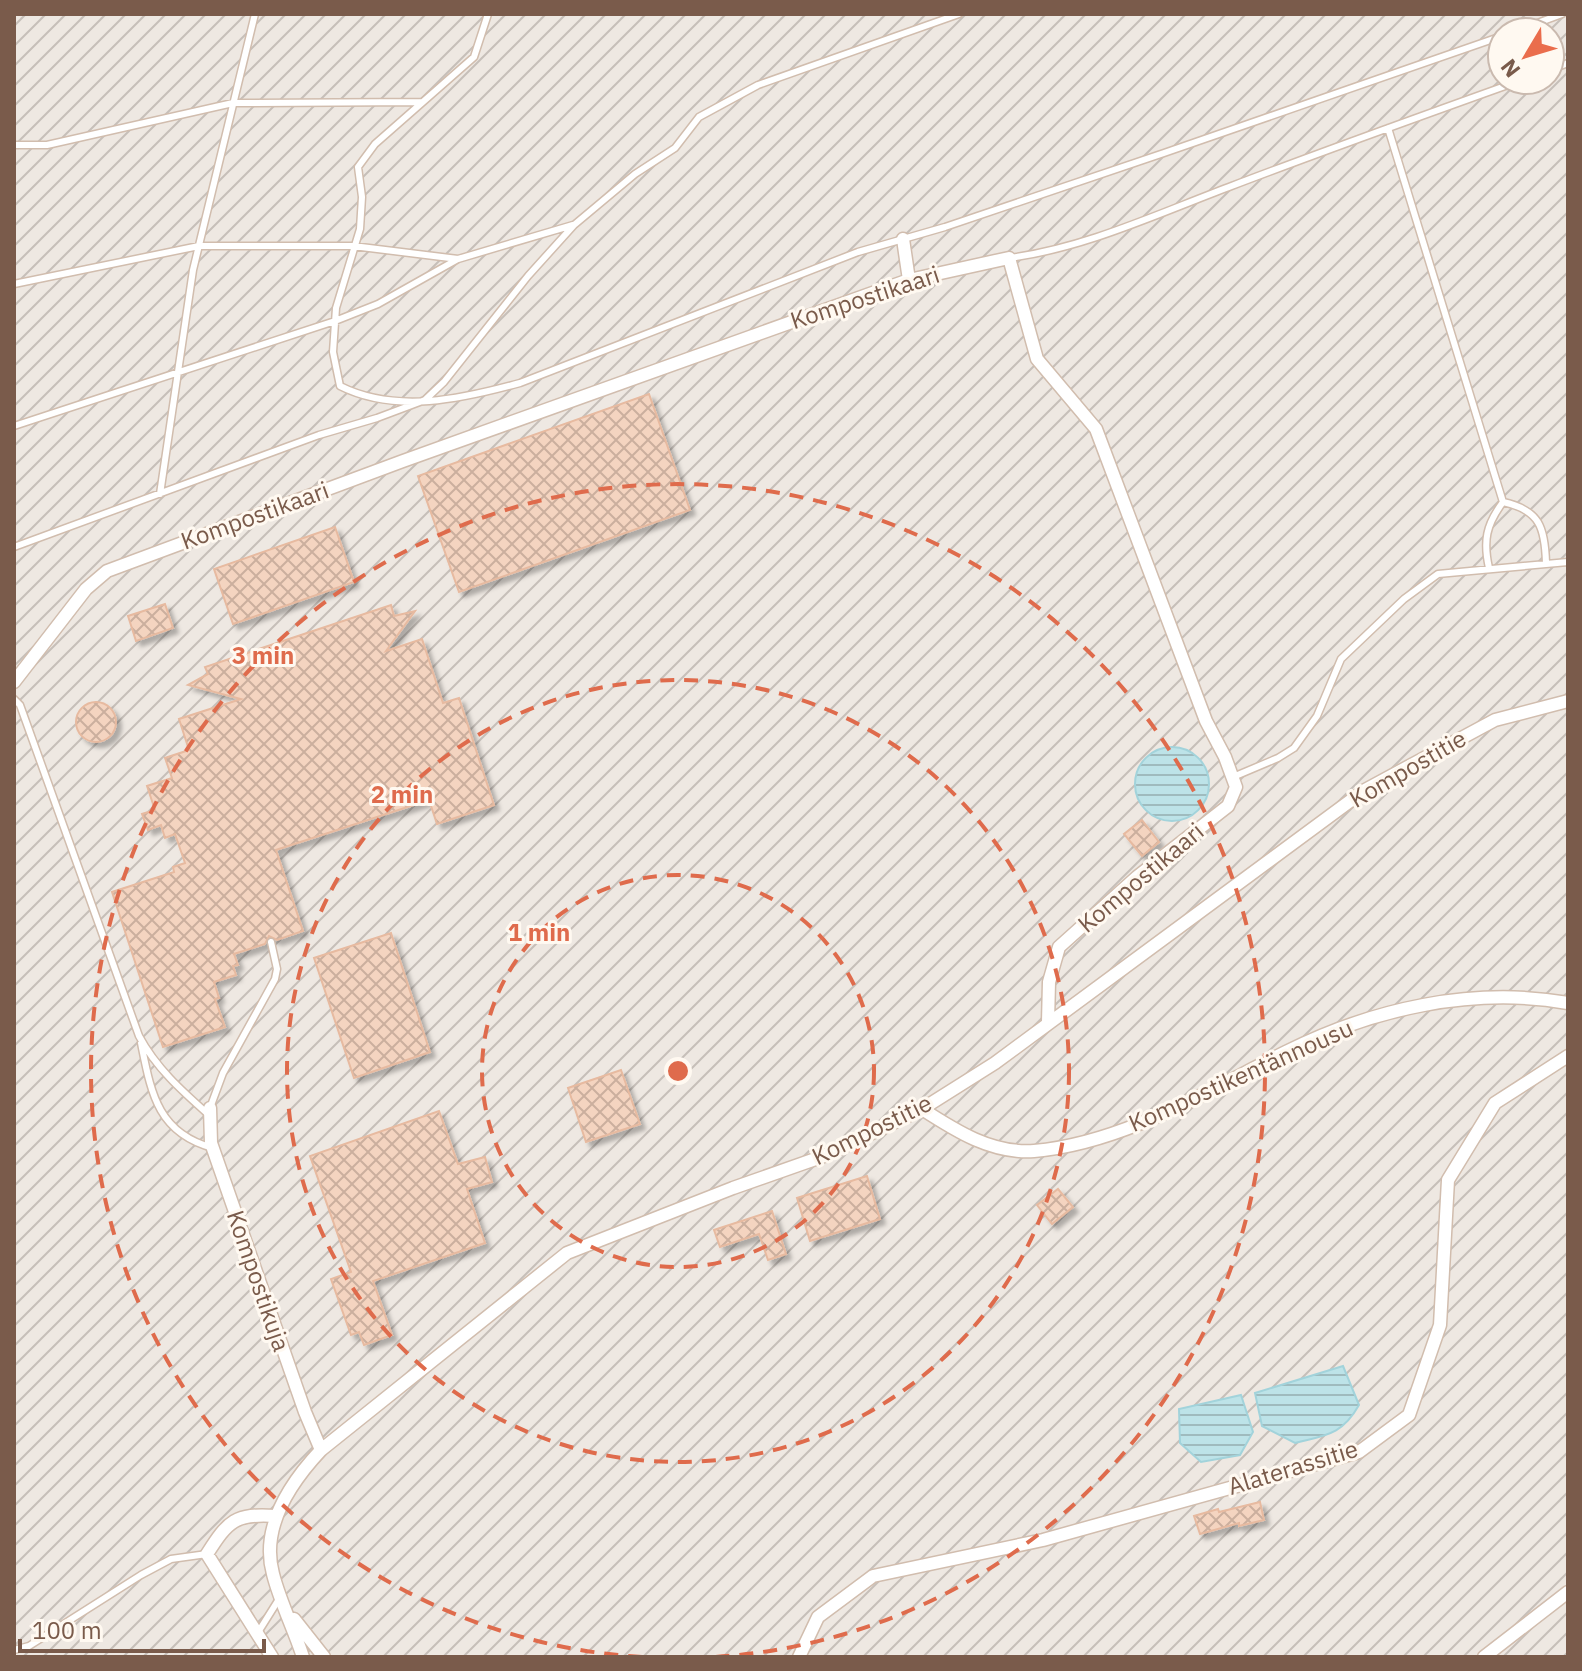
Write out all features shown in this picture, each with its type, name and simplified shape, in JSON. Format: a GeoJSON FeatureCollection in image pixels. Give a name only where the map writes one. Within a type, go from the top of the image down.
{"type":"FeatureCollection","features":[{"type":"Feature","properties":{"kind":"street"},"geometry":{"type":"LineString","coordinates":[[903,239],[909,280]]}},
{"type":"Feature","properties":{"kind":"street"},"geometry":{"type":"LineString","coordinates":[[1009,258],[1037,359],[1096,429],[1206,721],[1232,778]]}},
{"type":"Feature","properties":{"kind":"street","name":"Kompostikaari"},"geometry":{"type":"LineString","coordinates":[[14,682],[86,589],[107,571],[909,280],[1009,258]]}},
{"type":"Feature","properties":{"kind":"street","name":"Kompostitie"},"geometry":{"type":"LineString","coordinates":[[303,1657],[272,1571],[270,1548],[276,1516],[300,1473],[321,1450],[567,1253],[824,1156],[922,1109],[995,1063],[1365,790],[1495,720],[1568,701]]}},
{"type":"Feature","properties":{"kind":"street","name":"Kompostikaari"},"geometry":{"type":"LineString","coordinates":[[1048,1022],[1049,982],[1059,947],[1137,877],[1228,806],[1236,787],[1232,778]]}},
{"type":"Feature","properties":{"kind":"street","name":"Kompostikentännousu"},"geometry":{"type":"LineString","coordinates":[[922,1109],[953,1130],[985,1145],[1032,1151],[1087,1140],[1157,1118],[1290,1050],[1349,1025],[1425,1003],[1536,997],[1568,1003]]}},
{"type":"Feature","properties":{"kind":"street","name":"Alaterassitie"},"geometry":{"type":"LineString","coordinates":[[799,1657],[818,1617],[873,1576],[1043,1540],[1359,1452],[1409,1415],[1440,1325],[1448,1180],[1495,1103],[1568,1056]]}},
{"type":"Feature","properties":{"kind":"street","name":"Kompostikuja"},"geometry":{"type":"LineString","coordinates":[[210,1112],[213,1148],[321,1450]]}},
{"type":"Feature","properties":{"kind":"street"},"geometry":{"type":"LineString","coordinates":[[272,1657],[207,1554],[223,1529],[237,1518],[252,1514],[276,1516]]}},
{"type":"Feature","properties":{"kind":"street"},"geometry":{"type":"LineString","coordinates":[[1484,1657],[1568,1592]]}},
{"type":"Feature","properties":{"kind":"street","name":"Kompostitie"},"geometry":{"type":"LineString","coordinates":[[287,1610],[324,1657]]}},
{"type":"Feature","properties":{"kind":"lane"},"geometry":{"type":"LineString","coordinates":[[160,494],[199,246],[255,14]]}},
{"type":"Feature","properties":{"kind":"lane"},"geometry":{"type":"LineString","coordinates":[[488,14],[474,57],[375,144],[358,167],[362,197],[360,229],[336,308],[333,352],[340,386],[360,396],[385,402],[425,400],[485,392],[520,383],[858,252],[1371,83],[1486,42]]}},
{"type":"Feature","properties":{"kind":"lane"},"geometry":{"type":"LineString","coordinates":[[14,547],[319,435],[425,400],[444,382],[528,276],[574,225],[635,174],[675,148],[699,117],[758,85],[959,14]]}},
{"type":"Feature","properties":{"kind":"lane"},"geometry":{"type":"LineString","coordinates":[[1009,258],[1062,249],[1486,93]]}},
{"type":"Feature","properties":{"kind":"lane"},"geometry":{"type":"LineString","coordinates":[[14,145],[47,145],[233,103],[422,102]]}},
{"type":"Feature","properties":{"kind":"lane"},"geometry":{"type":"LineString","coordinates":[[1388,128],[1503,502]]}},
{"type":"Feature","properties":{"kind":"lane"},"geometry":{"type":"LineString","coordinates":[[14,426],[335,321],[378,304],[458,259],[574,225]]}},
{"type":"Feature","properties":{"kind":"lane"},"geometry":{"type":"LineString","coordinates":[[14,284],[199,246],[353,246],[458,259]]}},
{"type":"Feature","properties":{"kind":"lane"},"geometry":{"type":"LineString","coordinates":[[1503,502],[1534,515],[1541,526],[1546,563]]}},
{"type":"Feature","properties":{"kind":"lane"},"geometry":{"type":"LineString","coordinates":[[1489,568],[1485,535],[1489,521],[1503,502]]}},
{"type":"Feature","properties":{"kind":"lane"},"geometry":{"type":"LineString","coordinates":[[1232,778],[1294,748],[1317,716],[1341,659],[1421,585],[1438,574],[1568,562]]}},
{"type":"Feature","properties":{"kind":"lane"},"geometry":{"type":"LineString","coordinates":[[14,699],[20,705],[139,1036],[152,1096],[159,1110],[184,1136],[213,1148]]}},
{"type":"Feature","properties":{"kind":"lane"},"geometry":{"type":"LineString","coordinates":[[139,1036],[148,1053],[167,1075],[210,1112],[223,1073],[275,979],[277,969],[271,942]]}},
{"type":"Feature","properties":{"kind":"lane"},"geometry":{"type":"LineString","coordinates":[[14,1650],[29,1646],[171,1559],[207,1554]]}},
{"type":"Feature","properties":{"kind":"lane"},"geometry":{"type":"LineString","coordinates":[[256,1636],[280,1596]]}},
{"type":"Feature","properties":{"kind":"shaded area"},"geometry":{"type":"Polygon","coordinates":[[[14,14],[1568,14],[1568,1657],[14,1657],[14,14]]]}},
{"type":"Feature","properties":{"kind":"water"},"geometry":{"type":"Polygon","coordinates":[[[1172,747],[1186,750],[1198,758],[1206,770],[1209,784],[1206,798],[1198,810],[1186,818],[1172,821],[1158,818],[1146,810],[1138,798],[1135,784],[1138,770],[1146,758],[1158,750],[1172,747]]]}},
{"type":"Feature","properties":{"kind":"water"},"geometry":{"type":"Polygon","coordinates":[[[1343,1366],[1359,1405],[1339,1428],[1295,1443],[1262,1426],[1255,1393],[1343,1366]]]}},
{"type":"Feature","properties":{"kind":"water"},"geometry":{"type":"Polygon","coordinates":[[[1241,1395],[1253,1432],[1240,1455],[1201,1462],[1180,1443],[1179,1409],[1241,1395]]]}},
{"type":"Feature","properties":{"kind":"building"},"geometry":{"type":"Polygon","coordinates":[[[649,394],[690,510],[459,592],[418,476],[649,394]]]}},
{"type":"Feature","properties":{"kind":"building"},"geometry":{"type":"Polygon","coordinates":[[[335,527],[354,582],[233,624],[214,569],[335,527]]]}},
{"type":"Feature","properties":{"kind":"building"},"geometry":{"type":"Polygon","coordinates":[[[165,604],[173,628],[136,641],[128,616],[165,604]]]}},
{"type":"Feature","properties":{"kind":"building"},"geometry":{"type":"Polygon","coordinates":[[[391,605],[394,616],[415,611],[386,651],[422,639],[443,703],[459,698],[494,805],[437,824],[429,800],[276,850],[303,931],[277,940],[269,936],[265,944],[234,954],[238,965],[233,966],[236,975],[214,982],[219,998],[215,999],[225,1027],[163,1047],[112,892],[174,872],[173,867],[185,863],[175,834],[165,838],[161,825],[148,830],[142,814],[155,810],[147,786],[172,778],[165,758],[189,750],[179,719],[241,699],[188,685],[208,674],[205,667],[391,605]]]}},
{"type":"Feature","properties":{"kind":"building"},"geometry":{"type":"Polygon","coordinates":[[[96,702],[110,708],[116,722],[110,736],[96,742],[82,736],[76,722],[82,708],[96,702]]]}},
{"type":"Feature","properties":{"kind":"building"},"geometry":{"type":"Polygon","coordinates":[[[1142,820],[1159,842],[1142,856],[1124,834],[1142,820]]]}},
{"type":"Feature","properties":{"kind":"building"},"geometry":{"type":"Polygon","coordinates":[[[391,933],[430,1052],[354,1078],[314,958],[391,933]]]}},
{"type":"Feature","properties":{"kind":"building"},"geometry":{"type":"Polygon","coordinates":[[[621,1070],[640,1124],[586,1142],[568,1088],[621,1070]]]}},
{"type":"Feature","properties":{"kind":"building"},"geometry":{"type":"Polygon","coordinates":[[[439,1111],[458,1164],[485,1157],[492,1182],[467,1189],[485,1243],[373,1281],[392,1335],[364,1345],[359,1332],[351,1335],[331,1279],[351,1272],[310,1156],[439,1111]]]}},
{"type":"Feature","properties":{"kind":"building"},"geometry":{"type":"Polygon","coordinates":[[[867,1176],[880,1219],[810,1241],[797,1198],[867,1176]]]}},
{"type":"Feature","properties":{"kind":"building"},"geometry":{"type":"Polygon","coordinates":[[[1058,1189],[1073,1207],[1052,1224],[1037,1205],[1058,1189]]]}},
{"type":"Feature","properties":{"kind":"building"},"geometry":{"type":"Polygon","coordinates":[[[772,1211],[786,1254],[768,1260],[759,1234],[720,1247],[714,1230],[772,1211]]]}},
{"type":"Feature","properties":{"kind":"building"},"geometry":{"type":"Polygon","coordinates":[[[1260,1502],[1264,1520],[1239,1526],[1239,1523],[1200,1534],[1194,1516],[1260,1502]]]}}]}
